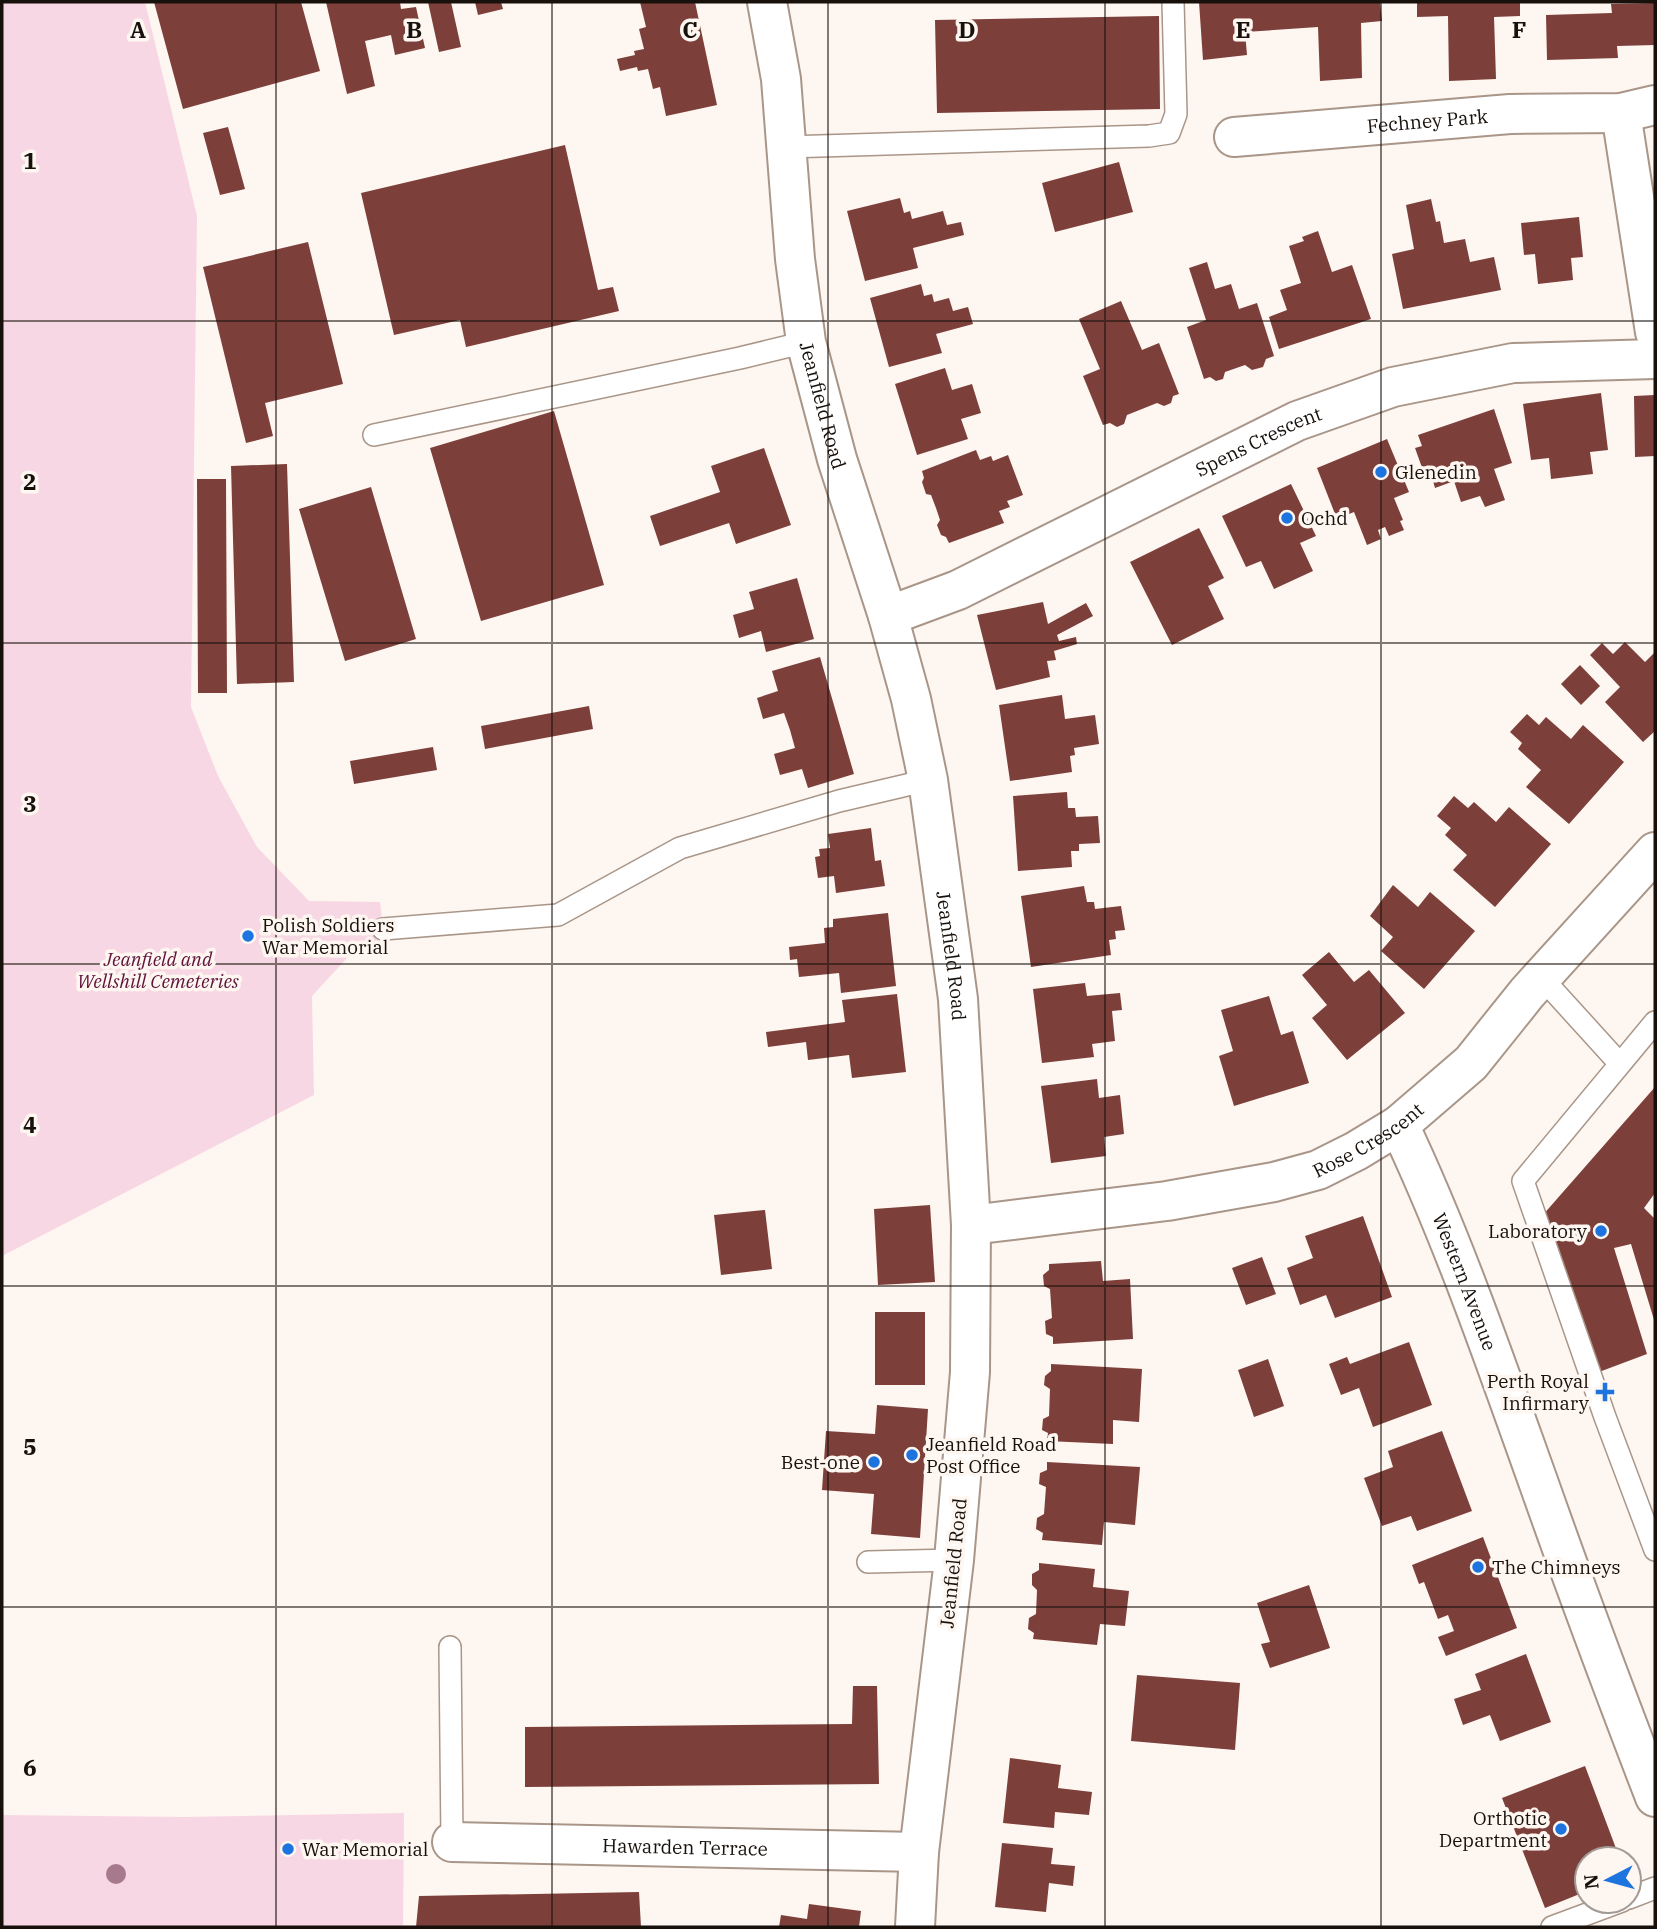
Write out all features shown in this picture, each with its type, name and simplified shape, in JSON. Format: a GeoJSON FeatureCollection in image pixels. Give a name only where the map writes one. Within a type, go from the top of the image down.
{"type":"FeatureCollection","features":[{"type":"Feature","properties":{"kind":"street","name":"Jeanfield Road"},"geometry":{"type":"LineString","coordinates":[[767,2],[781,79],[795,259],[806,342],[836,459],[888,616],[911,699],[928,780],[958,999],[971,1225],[970,1372],[954,1560],[919,1852],[915,1927]]}},
{"type":"Feature","properties":{"kind":"street","name":"Fechney Park"},"geometry":{"type":"LineString","coordinates":[[1234,137],[1510,114],[1638,109],[1655,332]]}},
{"type":"Feature","properties":{"kind":"street","name":"Spens Crescent"},"geometry":{"type":"LineString","coordinates":[[888,616],[958,590],[1297,421],[1393,387],[1513,363],[1655,359]]}},
{"type":"Feature","properties":{"kind":"street","name":"Rose Crescent"},"geometry":{"type":"LineString","coordinates":[[971,1225],[1167,1201],[1274,1182],[1318,1170],[1356,1152],[1399,1125],[1471,1063],[1541,977],[1655,852]]}},
{"type":"Feature","properties":{"kind":"street","name":"Western Avenue"},"geometry":{"type":"LineString","coordinates":[[1399,1125],[1423,1175],[1497,1366],[1590,1629],[1646,1746],[1655,1797]]}},
{"type":"Feature","properties":{"kind":"street","name":"Hawarden Terrace"},"geometry":{"type":"LineString","coordinates":[[452,1842],[919,1852]]}},
{"type":"Feature","properties":{"kind":"lane"},"geometry":{"type":"LineString","coordinates":[[787,147],[1149,136],[1168,133],[1177,114],[1173,2]]}},
{"type":"Feature","properties":{"kind":"lane"},"geometry":{"type":"LineString","coordinates":[[374,435],[806,342]]}},
{"type":"Feature","properties":{"kind":"lane"},"geometry":{"type":"LineString","coordinates":[[383,929],[558,915],[680,848],[839,801],[928,780]]}},
{"type":"Feature","properties":{"kind":"lane"},"geometry":{"type":"LineString","coordinates":[[1541,977],[1620,1064]]}},
{"type":"Feature","properties":{"kind":"lane"},"geometry":{"type":"LineString","coordinates":[[1655,1022],[1523,1181],[1605,1417],[1655,1550]]}},
{"type":"Feature","properties":{"kind":"lane"},"geometry":{"type":"LineString","coordinates":[[869,1563],[954,1560]]}},
{"type":"Feature","properties":{"kind":"lane"},"geometry":{"type":"LineString","coordinates":[[450,1647],[452,1842]]}},
{"type":"Feature","properties":{"kind":"lane"},"geometry":{"type":"LineString","coordinates":[[1552,1927],[1584,1915]]}},
{"type":"Feature","properties":{"kind":"green space","name":"Jeanfield and Wellshill Cemeteries"},"geometry":{"type":"Polygon","coordinates":[[[2,2],[145,2],[197,216],[191,707],[218,776],[257,847],[309,901],[380,902],[386,954],[348,957],[312,996],[314,1095],[2,1256],[2,2]]]}},
{"type":"Feature","properties":{"kind":"green space"},"geometry":{"type":"Polygon","coordinates":[[[404,1813],[403,1927],[2,1927],[2,1815],[184,1817],[404,1813]]]}},
{"type":"Feature","properties":{"kind":"building"},"geometry":{"type":"Polygon","coordinates":[[[154,2],[301,2],[320,71],[183,109],[154,2]]]}},
{"type":"Feature","properties":{"kind":"building"},"geometry":{"type":"Polygon","coordinates":[[[326,2],[400,2],[401,9],[416,7],[425,48],[395,55],[391,35],[365,41],[375,86],[347,94],[326,2]]]}},
{"type":"Feature","properties":{"kind":"building"},"geometry":{"type":"Polygon","coordinates":[[[428,2],[451,2],[461,47],[439,52],[428,2]]]}},
{"type":"Feature","properties":{"kind":"building"},"geometry":{"type":"Polygon","coordinates":[[[475,2],[501,2],[503,9],[478,15],[475,2]]]}},
{"type":"Feature","properties":{"kind":"building"},"geometry":{"type":"Polygon","coordinates":[[[640,2],[695,2],[717,105],[666,116],[660,87],[653,89],[648,69],[638,71],[637,67],[620,71],[617,59],[635,55],[634,51],[644,49],[639,29],[646,27],[640,2]]]}},
{"type":"Feature","properties":{"kind":"building"},"geometry":{"type":"Polygon","coordinates":[[[1199,2],[1380,2],[1382,21],[1361,23],[1362,78],[1320,81],[1318,27],[1245,32],[1247,55],[1203,60],[1199,2]]]}},
{"type":"Feature","properties":{"kind":"building"},"geometry":{"type":"Polygon","coordinates":[[[1417,2],[1520,2],[1520,16],[1494,17],[1496,79],[1449,81],[1448,16],[1417,17],[1417,2]]]}},
{"type":"Feature","properties":{"kind":"building"},"geometry":{"type":"Polygon","coordinates":[[[1655,3],[1655,45],[1617,46],[1618,58],[1547,60],[1546,15],[1612,13],[1611,4],[1655,3]]]}},
{"type":"Feature","properties":{"kind":"building"},"geometry":{"type":"Polygon","coordinates":[[[1159,16],[1160,109],[937,113],[935,20],[1159,16]]]}},
{"type":"Feature","properties":{"kind":"building"},"geometry":{"type":"Polygon","coordinates":[[[228,127],[245,189],[220,195],[203,133],[228,127]]]}},
{"type":"Feature","properties":{"kind":"building"},"geometry":{"type":"Polygon","coordinates":[[[565,145],[598,290],[613,287],[619,311],[466,347],[460,320],[394,335],[361,193],[565,145]]]}},
{"type":"Feature","properties":{"kind":"building"},"geometry":{"type":"Polygon","coordinates":[[[1119,162],[1133,212],[1055,232],[1042,183],[1119,162]]]}},
{"type":"Feature","properties":{"kind":"building"},"geometry":{"type":"Polygon","coordinates":[[[900,198],[904,213],[910,211],[912,219],[943,211],[947,225],[961,222],[964,235],[913,248],[918,268],[865,281],[847,211],[900,198]]]}},
{"type":"Feature","properties":{"kind":"building"},"geometry":{"type":"Polygon","coordinates":[[[1431,199],[1436,222],[1440,221],[1444,243],[1465,239],[1470,262],[1494,257],[1501,290],[1403,309],[1392,254],[1414,249],[1406,205],[1431,199]]]}},
{"type":"Feature","properties":{"kind":"building"},"geometry":{"type":"Polygon","coordinates":[[[1579,217],[1583,257],[1571,258],[1573,280],[1538,284],[1535,254],[1524,255],[1521,223],[1579,217]]]}},
{"type":"Feature","properties":{"kind":"building"},"geometry":{"type":"Polygon","coordinates":[[[1318,231],[1332,272],[1352,265],[1371,319],[1279,349],[1269,317],[1287,310],[1280,290],[1301,283],[1289,246],[1304,241],[1302,237],[1318,231]]]}},
{"type":"Feature","properties":{"kind":"building"},"geometry":{"type":"Polygon","coordinates":[[[308,242],[343,384],[265,403],[273,436],[246,443],[203,267],[308,242]]]}},
{"type":"Feature","properties":{"kind":"building"},"geometry":{"type":"Polygon","coordinates":[[[1207,262],[1215,289],[1231,284],[1239,309],[1257,303],[1274,356],[1266,359],[1263,367],[1252,370],[1245,365],[1225,372],[1223,379],[1216,381],[1210,377],[1204,379],[1187,327],[1206,320],[1189,268],[1207,262]]]}},
{"type":"Feature","properties":{"kind":"building"},"geometry":{"type":"Polygon","coordinates":[[[921,284],[924,296],[932,294],[934,302],[949,298],[953,311],[968,307],[973,324],[936,334],[942,353],[889,367],[870,298],[921,284]]]}},
{"type":"Feature","properties":{"kind":"building"},"geometry":{"type":"Polygon","coordinates":[[[1121,301],[1142,350],[1159,343],[1179,394],[1173,396],[1171,403],[1164,406],[1157,403],[1127,415],[1124,424],[1117,427],[1110,423],[1103,425],[1083,376],[1100,369],[1079,319],[1121,301]]]}},
{"type":"Feature","properties":{"kind":"building"},"geometry":{"type":"Polygon","coordinates":[[[945,368],[952,390],[972,384],[981,413],[961,419],[968,439],[917,455],[895,384],[945,368]]]}},
{"type":"Feature","properties":{"kind":"building"},"geometry":{"type":"Polygon","coordinates":[[[1601,393],[1608,450],[1590,452],[1593,474],[1551,479],[1549,458],[1531,460],[1523,404],[1601,393]]]}},
{"type":"Feature","properties":{"kind":"building"},"geometry":{"type":"Polygon","coordinates":[[[1655,395],[1655,456],[1635,457],[1634,396],[1655,395]]]}},
{"type":"Feature","properties":{"kind":"building"},"geometry":{"type":"Polygon","coordinates":[[[1494,409],[1512,463],[1494,469],[1505,500],[1485,507],[1480,496],[1461,502],[1454,481],[1435,488],[1431,474],[1425,476],[1415,448],[1422,446],[1418,435],[1494,409]]]}},
{"type":"Feature","properties":{"kind":"building"},"geometry":{"type":"Polygon","coordinates":[[[554,411],[604,585],[481,621],[430,448],[554,411]]]}},
{"type":"Feature","properties":{"kind":"building"},"geometry":{"type":"Polygon","coordinates":[[[1387,439],[1409,492],[1394,498],[1404,530],[1389,536],[1385,527],[1378,530],[1381,539],[1367,545],[1354,512],[1337,519],[1317,468],[1387,439]]]}},
{"type":"Feature","properties":{"kind":"building"},"geometry":{"type":"Polygon","coordinates":[[[764,448],[791,525],[736,544],[729,523],[660,546],[650,516],[720,492],[711,466],[764,448]]]}},
{"type":"Feature","properties":{"kind":"building"},"geometry":{"type":"Polygon","coordinates":[[[976,450],[980,460],[991,456],[993,461],[1008,455],[1023,495],[1007,501],[1010,507],[999,511],[1004,523],[949,543],[946,537],[941,535],[937,525],[940,520],[931,495],[926,494],[922,471],[976,450]]]}},
{"type":"Feature","properties":{"kind":"building"},"geometry":{"type":"Polygon","coordinates":[[[287,464],[294,682],[237,684],[231,466],[287,464]]]}},
{"type":"Feature","properties":{"kind":"building"},"geometry":{"type":"Polygon","coordinates":[[[197,479],[226,479],[227,693],[198,693],[197,479]]]}},
{"type":"Feature","properties":{"kind":"building"},"geometry":{"type":"Polygon","coordinates":[[[1291,484],[1316,536],[1300,543],[1313,571],[1274,589],[1261,561],[1246,567],[1222,516],[1291,484]]]}},
{"type":"Feature","properties":{"kind":"building"},"geometry":{"type":"Polygon","coordinates":[[[371,487],[416,639],[345,661],[299,509],[371,487]]]}},
{"type":"Feature","properties":{"kind":"building"},"geometry":{"type":"Polygon","coordinates":[[[1199,528],[1224,578],[1208,586],[1224,619],[1172,645],[1130,562],[1199,528]]]}},
{"type":"Feature","properties":{"kind":"building"},"geometry":{"type":"Polygon","coordinates":[[[797,578],[814,639],[766,652],[761,631],[739,638],[733,615],[754,609],[749,592],[797,578]]]}},
{"type":"Feature","properties":{"kind":"building"},"geometry":{"type":"Polygon","coordinates":[[[1043,602],[1048,624],[1086,603],[1093,616],[1057,635],[1059,641],[1076,637],[1077,644],[1054,651],[1056,660],[1047,661],[1050,677],[996,690],[977,615],[1043,602]]]}},
{"type":"Feature","properties":{"kind":"building"},"geometry":{"type":"Polygon","coordinates":[[[1625,642],[1645,662],[1655,652],[1655,731],[1643,742],[1605,702],[1620,687],[1590,655],[1602,643],[1613,654],[1625,642]]]}},
{"type":"Feature","properties":{"kind":"building"},"geometry":{"type":"Polygon","coordinates":[[[820,657],[854,774],[808,788],[802,769],[780,775],[774,754],[795,748],[790,730],[784,713],[763,719],[757,698],[778,691],[772,671],[820,657]]]}},
{"type":"Feature","properties":{"kind":"building"},"geometry":{"type":"Polygon","coordinates":[[[1580,665],[1600,686],[1581,705],[1561,684],[1580,665]]]}},
{"type":"Feature","properties":{"kind":"building"},"geometry":{"type":"Polygon","coordinates":[[[1062,695],[1065,719],[1095,715],[1099,744],[1074,748],[1075,755],[1070,756],[1072,772],[1010,781],[999,705],[1062,695]]]}},
{"type":"Feature","properties":{"kind":"building"},"geometry":{"type":"Polygon","coordinates":[[[589,706],[593,729],[485,749],[481,726],[589,706]]]}},
{"type":"Feature","properties":{"kind":"building"},"geometry":{"type":"Polygon","coordinates":[[[1527,714],[1539,725],[1546,717],[1571,739],[1583,725],[1624,762],[1569,824],[1526,787],[1541,770],[1518,749],[1522,743],[1510,732],[1527,714]]]}},
{"type":"Feature","properties":{"kind":"building"},"geometry":{"type":"Polygon","coordinates":[[[433,747],[437,770],[354,784],[350,761],[433,747]]]}},
{"type":"Feature","properties":{"kind":"building"},"geometry":{"type":"Polygon","coordinates":[[[1067,792],[1068,808],[1075,808],[1076,817],[1098,816],[1100,843],[1079,844],[1079,851],[1071,851],[1072,867],[1018,871],[1013,796],[1067,792]]]}},
{"type":"Feature","properties":{"kind":"building"},"geometry":{"type":"Polygon","coordinates":[[[1454,796],[1468,808],[1474,802],[1496,822],[1509,807],[1551,844],[1495,907],[1453,870],[1467,855],[1445,835],[1451,828],[1437,816],[1454,796]]]}},
{"type":"Feature","properties":{"kind":"building"},"geometry":{"type":"Polygon","coordinates":[[[871,828],[875,861],[881,860],[885,886],[836,893],[834,876],[818,878],[815,857],[820,856],[819,849],[830,848],[828,834],[871,828]]]}},
{"type":"Feature","properties":{"kind":"building"},"geometry":{"type":"Polygon","coordinates":[[[1393,885],[1418,907],[1430,892],[1475,931],[1424,989],[1381,951],[1393,937],[1370,916],[1393,885]]]}},
{"type":"Feature","properties":{"kind":"building"},"geometry":{"type":"Polygon","coordinates":[[[1084,886],[1087,902],[1094,902],[1095,909],[1121,906],[1125,930],[1115,931],[1116,939],[1109,940],[1111,955],[1031,967],[1021,896],[1084,886]]]}},
{"type":"Feature","properties":{"kind":"building"},"geometry":{"type":"Polygon","coordinates":[[[888,913],[896,986],[841,993],[839,973],[799,977],[797,959],[790,960],[789,947],[825,943],[824,928],[833,927],[833,919],[888,913]]]}},
{"type":"Feature","properties":{"kind":"building"},"geometry":{"type":"Polygon","coordinates":[[[1329,952],[1354,982],[1369,970],[1405,1013],[1347,1060],[1312,1018],[1327,1005],[1302,975],[1329,952]]]}},
{"type":"Feature","properties":{"kind":"building"},"geometry":{"type":"Polygon","coordinates":[[[1085,983],[1087,996],[1120,993],[1122,1010],[1112,1011],[1115,1041],[1092,1044],[1094,1057],[1042,1063],[1033,989],[1085,983]]]}},
{"type":"Feature","properties":{"kind":"building"},"geometry":{"type":"Polygon","coordinates":[[[897,994],[906,1072],[852,1078],[849,1055],[808,1060],[806,1042],[768,1047],[766,1032],[845,1022],[842,1000],[897,994]]]}},
{"type":"Feature","properties":{"kind":"building"},"geometry":{"type":"Polygon","coordinates":[[[1269,996],[1281,1035],[1293,1031],[1309,1083],[1234,1106],[1219,1056],[1233,1051],[1221,1010],[1269,996]]]}},
{"type":"Feature","properties":{"kind":"building"},"geometry":{"type":"Polygon","coordinates":[[[1097,1079],[1099,1098],[1120,1095],[1124,1134],[1104,1137],[1106,1156],[1051,1163],[1041,1086],[1097,1079]]]}},
{"type":"Feature","properties":{"kind":"building","name":"Laboratory"},"geometry":{"type":"Polygon","coordinates":[[[1655,1087],[1655,1193],[1644,1208],[1655,1219],[1655,1323],[1631,1244],[1614,1248],[1647,1354],[1599,1372],[1542,1216],[1655,1087]]]}},
{"type":"Feature","properties":{"kind":"building"},"geometry":{"type":"Polygon","coordinates":[[[930,1205],[935,1282],[878,1285],[874,1209],[930,1205]]]}},
{"type":"Feature","properties":{"kind":"building"},"geometry":{"type":"Polygon","coordinates":[[[765,1210],[772,1269],[721,1275],[714,1215],[765,1210]]]}},
{"type":"Feature","properties":{"kind":"building"},"geometry":{"type":"Polygon","coordinates":[[[1363,1216],[1392,1297],[1335,1318],[1326,1295],[1300,1305],[1287,1268],[1313,1258],[1305,1236],[1363,1216]]]}},
{"type":"Feature","properties":{"kind":"building"},"geometry":{"type":"Polygon","coordinates":[[[1262,1257],[1276,1294],[1246,1305],[1232,1268],[1262,1257]]]}},
{"type":"Feature","properties":{"kind":"building"},"geometry":{"type":"Polygon","coordinates":[[[1101,1261],[1103,1281],[1130,1279],[1133,1339],[1053,1344],[1053,1337],[1046,1334],[1045,1321],[1052,1318],[1050,1289],[1044,1286],[1043,1275],[1049,1270],[1049,1264],[1101,1261]]]}},
{"type":"Feature","properties":{"kind":"building"},"geometry":{"type":"Polygon","coordinates":[[[875,1312],[925,1312],[925,1385],[875,1385],[875,1312]]]}},
{"type":"Feature","properties":{"kind":"building"},"geometry":{"type":"Polygon","coordinates":[[[1409,1342],[1432,1405],[1373,1427],[1359,1388],[1341,1395],[1329,1364],[1347,1357],[1350,1364],[1409,1342]]]}},
{"type":"Feature","properties":{"kind":"building"},"geometry":{"type":"Polygon","coordinates":[[[1268,1359],[1284,1406],[1254,1417],[1238,1370],[1268,1359]]]}},
{"type":"Feature","properties":{"kind":"building"},"geometry":{"type":"Polygon","coordinates":[[[1051,1364],[1142,1369],[1139,1422],[1113,1420],[1113,1444],[1047,1441],[1048,1433],[1042,1430],[1043,1419],[1049,1416],[1050,1389],[1044,1385],[1045,1376],[1051,1371],[1051,1364]]]}},
{"type":"Feature","properties":{"kind":"building","name":"Best-one"},"geometry":{"type":"Polygon","coordinates":[[[877,1405],[928,1409],[920,1538],[871,1534],[874,1494],[822,1490],[826,1431],[875,1434],[877,1405]]]}},
{"type":"Feature","properties":{"kind":"building"},"geometry":{"type":"Polygon","coordinates":[[[1442,1431],[1472,1511],[1417,1531],[1411,1516],[1382,1526],[1364,1478],[1393,1467],[1388,1451],[1442,1431]]]}},
{"type":"Feature","properties":{"kind":"building"},"geometry":{"type":"Polygon","coordinates":[[[1047,1462],[1140,1467],[1135,1525],[1104,1522],[1102,1545],[1042,1540],[1043,1533],[1036,1529],[1037,1518],[1044,1514],[1046,1487],[1039,1484],[1040,1473],[1047,1470],[1047,1462]]]}},
{"type":"Feature","properties":{"kind":"building"},"geometry":{"type":"Polygon","coordinates":[[[1483,1537],[1517,1628],[1446,1656],[1438,1637],[1454,1631],[1448,1615],[1438,1619],[1424,1582],[1419,1584],[1412,1565],[1483,1537]]]}},
{"type":"Feature","properties":{"kind":"building"},"geometry":{"type":"Polygon","coordinates":[[[1039,1563],[1095,1569],[1093,1587],[1129,1591],[1125,1626],[1100,1624],[1097,1645],[1033,1639],[1034,1633],[1028,1629],[1029,1618],[1036,1614],[1037,1590],[1032,1585],[1032,1574],[1039,1570],[1039,1563]]]}},
{"type":"Feature","properties":{"kind":"building"},"geometry":{"type":"Polygon","coordinates":[[[1309,1585],[1330,1648],[1270,1668],[1261,1644],[1270,1642],[1257,1603],[1309,1585]]]}},
{"type":"Feature","properties":{"kind":"building"},"geometry":{"type":"Polygon","coordinates":[[[1526,1654],[1551,1722],[1500,1741],[1490,1715],[1463,1725],[1454,1699],[1481,1690],[1475,1674],[1526,1654]]]}},
{"type":"Feature","properties":{"kind":"building"},"geometry":{"type":"Polygon","coordinates":[[[1137,1675],[1240,1683],[1235,1750],[1131,1741],[1137,1675]]]}},
{"type":"Feature","properties":{"kind":"building"},"geometry":{"type":"Polygon","coordinates":[[[853,1686],[877,1686],[879,1784],[525,1787],[525,1727],[852,1724],[853,1686]]]}},
{"type":"Feature","properties":{"kind":"building"},"geometry":{"type":"Polygon","coordinates":[[[1010,1758],[1061,1765],[1058,1788],[1092,1792],[1089,1815],[1055,1812],[1054,1828],[1003,1823],[1010,1758]]]}},
{"type":"Feature","properties":{"kind":"building","name":"Orthotic Department"},"geometry":{"type":"Polygon","coordinates":[[[1585,1766],[1615,1845],[1573,1845],[1573,1897],[1545,1908],[1502,1798],[1585,1766]]]}},
{"type":"Feature","properties":{"kind":"building"},"geometry":{"type":"Polygon","coordinates":[[[1002,1843],[1053,1848],[1051,1864],[1075,1866],[1073,1886],[1049,1883],[1046,1912],[995,1907],[1002,1843]]]}},
{"type":"Feature","properties":{"kind":"building"},"geometry":{"type":"Polygon","coordinates":[[[639,1892],[641,1927],[416,1927],[419,1896],[639,1892]]]}},
{"type":"Feature","properties":{"kind":"building"},"geometry":{"type":"Polygon","coordinates":[[[809,1904],[861,1911],[859,1927],[779,1927],[781,1915],[807,1919],[809,1904]]]}},
{"type":"Feature","properties":{"kind":"place","name":"Glenedin"},"geometry":{"type":"Point","coordinates":[1381,472]}},
{"type":"Feature","properties":{"kind":"place","name":"Ochd"},"geometry":{"type":"Point","coordinates":[1287,518]}},
{"type":"Feature","properties":{"kind":"place","name":"Polish Soldiers War Memorial"},"geometry":{"type":"Point","coordinates":[248,936]}},
{"type":"Feature","properties":{"kind":"place","name":"Laboratory"},"geometry":{"type":"Point","coordinates":[1601,1231]}},
{"type":"Feature","properties":{"kind":"place","name":"Perth Royal Infirmary"},"geometry":{"type":"Point","coordinates":[1605,1392]}},
{"type":"Feature","properties":{"kind":"place","name":"Jeanfield Road Post Office"},"geometry":{"type":"Point","coordinates":[912,1455]}},
{"type":"Feature","properties":{"kind":"place","name":"Best-one"},"geometry":{"type":"Point","coordinates":[874,1462]}},
{"type":"Feature","properties":{"kind":"place","name":"The Chimneys"},"geometry":{"type":"Point","coordinates":[1478,1567]}},
{"type":"Feature","properties":{"kind":"place","name":"Orthotic Department"},"geometry":{"type":"Point","coordinates":[1561,1829]}},
{"type":"Feature","properties":{"kind":"place","name":"War Memorial"},"geometry":{"type":"Point","coordinates":[288,1849]}}]}
